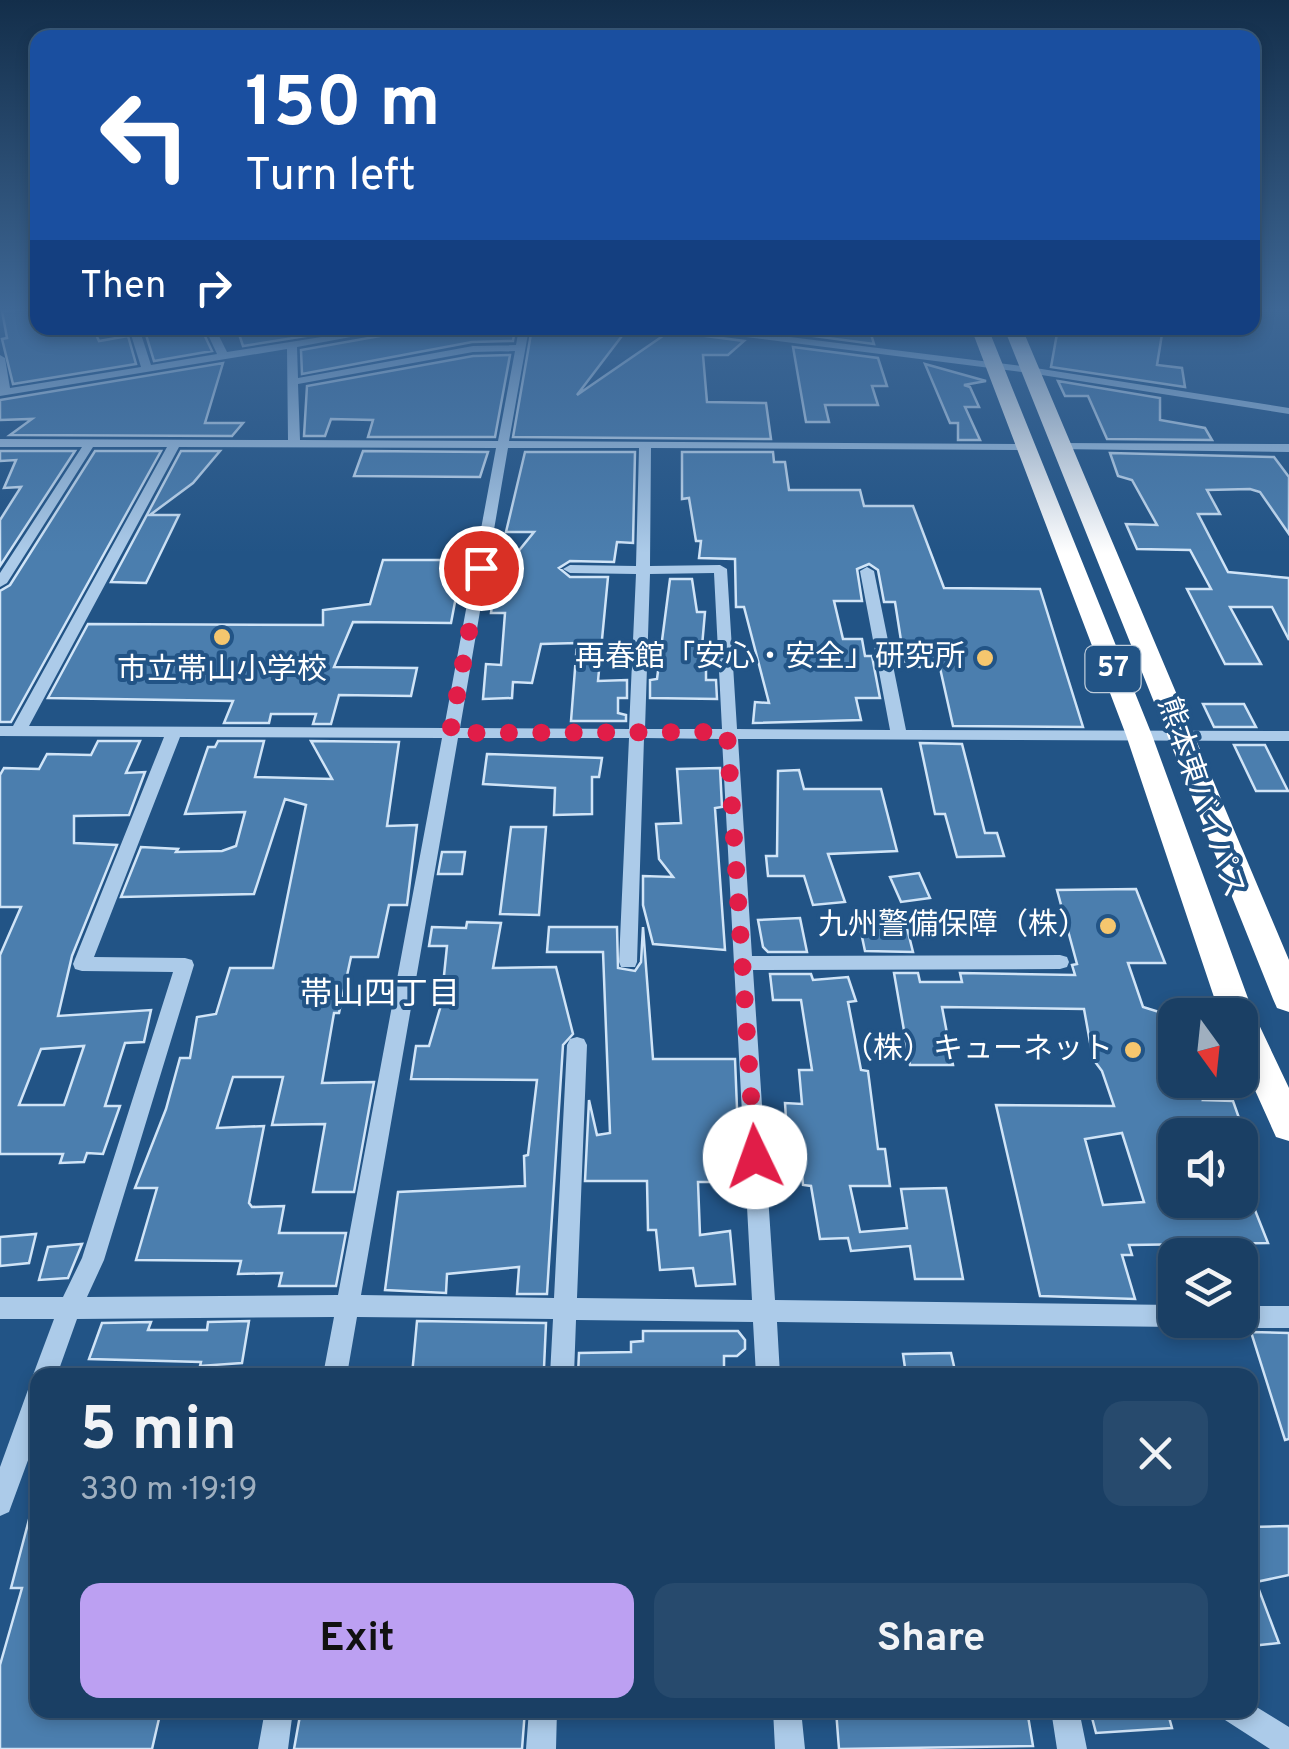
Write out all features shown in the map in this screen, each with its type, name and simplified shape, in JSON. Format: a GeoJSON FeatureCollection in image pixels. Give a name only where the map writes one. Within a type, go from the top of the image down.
{"type":"FeatureCollection","features":[{"type":"Feature","properties":{"kind":"highway","name":"熊本東バイパス"},"geometry":{"type":"LineString","coordinates":[[1001,390],[1139,734],[1232,998]]}},
{"type":"Feature","properties":{"kind":"highway","name":"熊本東バイパス"},"geometry":{"type":"LineString","coordinates":[[1036,390],[1289,999]]}},
{"type":"Feature","properties":{"kind":"highway","name":"熊本東バイパス"},"geometry":{"type":"LineString","coordinates":[[1258,1059],[1289,1126]]}},
{"type":"Feature","properties":{"kind":"street"},"geometry":{"type":"LineString","coordinates":[[292,390],[294,444]]}},
{"type":"Feature","properties":{"kind":"street"},"geometry":{"type":"LineString","coordinates":[[337,1368],[514,390]]}},
{"type":"Feature","properties":{"kind":"street"},"geometry":{"type":"LineString","coordinates":[[1153,390],[1289,411]]}},
{"type":"Feature","properties":{"kind":"street"},"geometry":{"type":"LineString","coordinates":[[0,443],[1025,446]]}},
{"type":"Feature","properties":{"kind":"street"},"geometry":{"type":"LineString","coordinates":[[0,584],[90,443]]}},
{"type":"Feature","properties":{"kind":"street"},"geometry":{"type":"LineString","coordinates":[[19,730],[175,443]]}},
{"type":"Feature","properties":{"kind":"street"},"geometry":{"type":"LineString","coordinates":[[628,962],[645,445]]}},
{"type":"Feature","properties":{"kind":"street"},"geometry":{"type":"LineString","coordinates":[[1060,447],[1289,448]]}},
{"type":"Feature","properties":{"kind":"street"},"geometry":{"type":"LineString","coordinates":[[570,569],[720,570],[768,1368]]}},
{"type":"Feature","properties":{"kind":"street"},"geometry":{"type":"LineString","coordinates":[[867,571],[899,734]]}},
{"type":"Feature","properties":{"kind":"street"},"geometry":{"type":"LineString","coordinates":[[0,731],[1289,736]]}},
{"type":"Feature","properties":{"kind":"street"},"geometry":{"type":"LineString","coordinates":[[47,1368],[68,1309],[93,1260],[185,964],[82,964],[174,732]]}},
{"type":"Feature","properties":{"kind":"street"},"geometry":{"type":"LineString","coordinates":[[743,963],[1060,962]]}},
{"type":"Feature","properties":{"kind":"street"},"geometry":{"type":"LineString","coordinates":[[562,1368],[577,1045]]}},
{"type":"Feature","properties":{"kind":"street"},"geometry":{"type":"LineString","coordinates":[[0,1308],[348,1306],[1158,1316]]}},
{"type":"Feature","properties":{"kind":"street"},"geometry":{"type":"LineString","coordinates":[[1258,1317],[1289,1318]]}},
{"type":"Feature","properties":{"kind":"street"},"geometry":{"type":"LineString","coordinates":[[0,1503],[7,1463],[30,1413]]}},
{"type":"Feature","properties":{"kind":"street"},"geometry":{"type":"LineString","coordinates":[[273,1749],[278,1718]]}},
{"type":"Feature","properties":{"kind":"street"},"geometry":{"type":"LineString","coordinates":[[541,1749],[543,1718]]}},
{"type":"Feature","properties":{"kind":"street"},"geometry":{"type":"LineString","coordinates":[[788,1718],[790,1749]]}},
{"type":"Feature","properties":{"kind":"street"},"geometry":{"type":"LineString","coordinates":[[1066,1718],[1072,1749]]}},
{"type":"Feature","properties":{"kind":"street"},"geometry":{"type":"LineString","coordinates":[[1248,1718],[1289,1744]]}},
{"type":"Feature","properties":{"kind":"building"},"geometry":{"type":"Polygon","coordinates":[[[63,390],[215,390],[205,423],[243,423],[232,436],[10,435],[32,419],[0,420],[0,400],[63,390]]]}},
{"type":"Feature","properties":{"kind":"building"},"geometry":{"type":"Polygon","coordinates":[[[307,390],[504,390],[495,437],[368,437],[373,420],[331,419],[325,436],[304,436],[307,390]]]}},
{"type":"Feature","properties":{"kind":"building"},"geometry":{"type":"Polygon","coordinates":[[[521,390],[581,390],[577,395],[585,390],[706,390],[707,402],[766,403],[771,439],[513,437],[521,390]]]}},
{"type":"Feature","properties":{"kind":"building"},"geometry":{"type":"Polygon","coordinates":[[[800,390],[873,390],[878,405],[825,405],[829,422],[806,422],[800,390]]]}},
{"type":"Feature","properties":{"kind":"building"},"geometry":{"type":"Polygon","coordinates":[[[936,390],[971,390],[979,407],[965,407],[980,440],[958,440],[958,423],[950,423],[936,390]]]}},
{"type":"Feature","properties":{"kind":"building"},"geometry":{"type":"Polygon","coordinates":[[[1062,390],[1110,390],[1160,398],[1160,420],[1205,428],[1212,440],[1107,439],[1088,396],[1065,396],[1062,390]]]}},
{"type":"Feature","properties":{"kind":"building"},"geometry":{"type":"Polygon","coordinates":[[[0,451],[75,451],[0,566],[0,520],[21,487],[4,488],[16,460],[0,461],[0,451]]]}},
{"type":"Feature","properties":{"kind":"building"},"geometry":{"type":"Polygon","coordinates":[[[95,451],[161,451],[11,722],[0,722],[0,591],[10,585],[95,451]]]}},
{"type":"Feature","properties":{"kind":"building"},"geometry":{"type":"Polygon","coordinates":[[[181,451],[220,451],[193,483],[150,515],[179,515],[146,583],[111,582],[181,451]]]}},
{"type":"Feature","properties":{"kind":"building"},"geometry":{"type":"Polygon","coordinates":[[[363,451],[488,452],[480,477],[354,476],[363,451]]]}},
{"type":"Feature","properties":{"kind":"building"},"geometry":{"type":"Polygon","coordinates":[[[525,452],[635,452],[633,543],[617,542],[614,562],[570,561],[559,568],[570,577],[608,577],[598,681],[627,680],[627,698],[618,698],[618,713],[626,715],[626,721],[571,721],[577,643],[541,644],[532,683],[513,682],[512,698],[483,699],[486,664],[501,665],[505,613],[491,613],[495,580],[534,532],[506,532],[525,452]]]}},
{"type":"Feature","properties":{"kind":"building"},"geometry":{"type":"Polygon","coordinates":[[[682,452],[773,452],[774,462],[785,462],[789,490],[860,490],[864,506],[913,506],[944,588],[1040,589],[1083,727],[953,726],[940,668],[905,666],[895,602],[884,602],[878,570],[869,564],[857,569],[862,601],[834,601],[843,639],[862,639],[865,656],[872,656],[880,698],[856,698],[861,720],[753,723],[755,702],[769,703],[744,607],[736,607],[735,559],[699,558],[701,541],[696,541],[689,498],[682,499],[682,452]]]}},
{"type":"Feature","properties":{"kind":"building"},"geometry":{"type":"Polygon","coordinates":[[[1110,453],[1274,457],[1289,477],[1289,534],[1260,492],[1250,489],[1207,490],[1220,514],[1198,514],[1228,572],[1289,578],[1289,640],[1272,607],[1230,607],[1261,664],[1225,664],[1187,589],[1211,589],[1190,550],[1137,549],[1126,524],[1157,525],[1132,480],[1118,476],[1110,453]]]}},
{"type":"Feature","properties":{"kind":"building"},"geometry":{"type":"Polygon","coordinates":[[[383,560],[463,560],[451,623],[353,622],[334,667],[417,668],[411,696],[339,695],[331,724],[313,724],[316,714],[271,714],[269,723],[224,723],[233,701],[48,698],[88,624],[323,625],[323,610],[370,604],[383,560]]]}},
{"type":"Feature","properties":{"kind":"building"},"geometry":{"type":"Polygon","coordinates":[[[670,579],[692,579],[697,612],[705,612],[701,658],[706,658],[706,680],[716,680],[717,699],[650,698],[650,680],[657,679],[670,579]]]}},
{"type":"Feature","properties":{"kind":"building"},"geometry":{"type":"Polygon","coordinates":[[[1203,704],[1244,704],[1256,727],[1214,727],[1203,704]]]}},
{"type":"Feature","properties":{"kind":"building"},"geometry":{"type":"Polygon","coordinates":[[[98,741],[140,741],[126,773],[145,772],[129,815],[74,816],[74,843],[117,845],[72,956],[58,1016],[151,1010],[144,1042],[125,1043],[105,1106],[120,1106],[103,1154],[87,1153],[84,1162],[60,1163],[63,1154],[0,1154],[0,955],[21,907],[0,907],[0,775],[4,768],[39,769],[47,754],[91,755],[98,741]],[[84,1046],[41,1049],[19,1105],[64,1105],[84,1046]]]}},
{"type":"Feature","properties":{"kind":"building"},"geometry":{"type":"Polygon","coordinates":[[[218,741],[264,741],[255,777],[332,779],[311,741],[399,742],[387,826],[417,825],[407,905],[389,905],[378,957],[351,957],[339,1013],[334,1013],[322,1083],[374,1082],[354,1192],[313,1192],[325,1124],[272,1125],[283,1077],[233,1077],[217,1128],[264,1126],[249,1203],[252,1207],[284,1206],[279,1233],[346,1233],[336,1286],[279,1286],[282,1273],[238,1274],[241,1261],[136,1260],[157,1188],[135,1188],[166,1109],[180,1058],[190,1058],[197,1017],[216,1014],[230,968],[273,968],[306,805],[285,799],[254,894],[121,897],[141,847],[178,849],[176,852],[222,851],[236,846],[245,812],[185,814],[208,747],[215,747],[218,741]]]}},
{"type":"Feature","properties":{"kind":"building"},"geometry":{"type":"Polygon","coordinates":[[[920,743],[962,744],[985,833],[997,833],[1004,856],[957,857],[945,814],[935,814],[920,743]]]}},
{"type":"Feature","properties":{"kind":"building"},"geometry":{"type":"Polygon","coordinates":[[[1234,745],[1265,745],[1288,791],[1256,791],[1234,745]]]}},
{"type":"Feature","properties":{"kind":"building"},"geometry":{"type":"Polygon","coordinates":[[[487,754],[602,758],[599,777],[592,777],[592,814],[554,815],[555,788],[483,784],[487,754]]]}},
{"type":"Feature","properties":{"kind":"building"},"geometry":{"type":"Polygon","coordinates":[[[720,768],[722,807],[715,808],[725,950],[653,944],[643,905],[643,876],[673,877],[659,859],[656,824],[681,823],[677,769],[720,768]]]}},
{"type":"Feature","properties":{"kind":"building"},"geometry":{"type":"Polygon","coordinates":[[[799,770],[804,789],[881,789],[897,851],[828,854],[845,902],[813,905],[804,876],[768,876],[766,856],[777,856],[778,771],[799,770]]]}},
{"type":"Feature","properties":{"kind":"building"},"geometry":{"type":"Polygon","coordinates":[[[511,827],[546,827],[539,915],[500,914],[511,827]]]}},
{"type":"Feature","properties":{"kind":"building"},"geometry":{"type":"Polygon","coordinates":[[[442,852],[465,852],[462,874],[438,874],[442,852]]]}},
{"type":"Feature","properties":{"kind":"building"},"geometry":{"type":"Polygon","coordinates":[[[919,873],[930,898],[901,902],[890,877],[919,873]]]}},
{"type":"Feature","properties":{"kind":"building"},"geometry":{"type":"Polygon","coordinates":[[[1136,889],[1165,963],[1128,963],[1143,1007],[1158,1012],[1158,1098],[1233,1101],[1239,1118],[1158,1118],[1158,1218],[1258,1218],[1268,1243],[1258,1243],[1258,1238],[1158,1238],[1158,1245],[1129,1245],[1132,1255],[1122,1255],[1135,1299],[1040,1296],[996,1105],[1114,1106],[1102,1071],[1093,1059],[1084,1009],[942,1007],[953,1065],[910,1065],[894,973],[918,973],[920,982],[962,982],[960,973],[1075,975],[1072,965],[1077,964],[1057,890],[1136,889]],[[1122,1133],[1085,1139],[1103,1205],[1144,1202],[1122,1133]]]}},
{"type":"Feature","properties":{"kind":"building"},"geometry":{"type":"Polygon","coordinates":[[[904,916],[913,952],[865,951],[858,918],[904,916]]]}},
{"type":"Feature","properties":{"kind":"building"},"geometry":{"type":"Polygon","coordinates":[[[800,918],[807,952],[768,952],[763,947],[758,920],[800,918]]]}},
{"type":"Feature","properties":{"kind":"building"},"geometry":{"type":"Polygon","coordinates":[[[467,922],[501,923],[493,968],[556,967],[573,1034],[563,1045],[547,1294],[517,1294],[519,1267],[447,1274],[446,1293],[385,1290],[398,1192],[525,1186],[524,1156],[528,1155],[537,1080],[411,1079],[416,1046],[429,1046],[441,1005],[447,946],[429,946],[432,927],[466,928],[467,922]]]}},
{"type":"Feature","properties":{"kind":"building"},"geometry":{"type":"Polygon","coordinates":[[[549,927],[617,927],[618,968],[635,971],[641,962],[643,927],[653,1059],[735,1059],[740,1182],[698,1182],[700,1235],[730,1231],[735,1284],[696,1286],[693,1268],[660,1270],[656,1230],[648,1230],[647,1181],[585,1181],[589,1100],[597,1135],[610,1133],[603,952],[547,952],[549,927]]]}},
{"type":"Feature","properties":{"kind":"building"},"geometry":{"type":"Polygon","coordinates":[[[770,974],[811,974],[813,980],[848,977],[856,1001],[848,1002],[861,1070],[868,1071],[878,1149],[885,1149],[890,1186],[850,1186],[860,1232],[907,1228],[901,1189],[946,1188],[963,1279],[915,1279],[910,1246],[851,1251],[848,1238],[820,1239],[811,1186],[803,1185],[799,1135],[787,1135],[785,1103],[802,1104],[799,1070],[812,1070],[801,1000],[773,1000],[770,974]]]}},
{"type":"Feature","properties":{"kind":"building"},"geometry":{"type":"Polygon","coordinates":[[[36,1234],[29,1263],[0,1266],[0,1237],[36,1234]]]}},
{"type":"Feature","properties":{"kind":"building"},"geometry":{"type":"Polygon","coordinates":[[[82,1244],[68,1278],[39,1280],[48,1247],[82,1244]]]}},
{"type":"Feature","properties":{"kind":"building"},"geometry":{"type":"Polygon","coordinates":[[[249,1321],[242,1363],[200,1366],[201,1362],[89,1359],[102,1323],[151,1322],[148,1330],[207,1330],[208,1322],[249,1321]]]}},
{"type":"Feature","properties":{"kind":"building"},"geometry":{"type":"Polygon","coordinates":[[[417,1321],[546,1323],[544,1368],[413,1368],[417,1321]]]}},
{"type":"Feature","properties":{"kind":"building"},"geometry":{"type":"Polygon","coordinates":[[[643,1331],[738,1331],[745,1340],[745,1349],[737,1356],[724,1356],[724,1368],[578,1368],[579,1353],[631,1352],[631,1342],[643,1341],[643,1331]]]}},
{"type":"Feature","properties":{"kind":"building"},"geometry":{"type":"Polygon","coordinates":[[[1258,1332],[1289,1333],[1289,1439],[1285,1440],[1253,1338],[1258,1338],[1258,1332]]]}},
{"type":"Feature","properties":{"kind":"building"},"geometry":{"type":"Polygon","coordinates":[[[951,1353],[954,1368],[905,1368],[903,1354],[951,1353]]]}},
{"type":"Feature","properties":{"kind":"building"},"geometry":{"type":"Polygon","coordinates":[[[30,1516],[30,1718],[159,1718],[152,1749],[0,1749],[0,1665],[22,1588],[11,1588],[30,1516]]]}},
{"type":"Feature","properties":{"kind":"building"},"geometry":{"type":"Polygon","coordinates":[[[1289,1526],[1289,1575],[1258,1582],[1258,1527],[1289,1526]]]}},
{"type":"Feature","properties":{"kind":"building"},"geometry":{"type":"Polygon","coordinates":[[[1258,1587],[1279,1643],[1258,1645],[1258,1587]]]}},
{"type":"Feature","properties":{"kind":"building"},"geometry":{"type":"Polygon","coordinates":[[[300,1718],[524,1718],[522,1749],[294,1749],[300,1718]]]}},
{"type":"Feature","properties":{"kind":"building"},"geometry":{"type":"Polygon","coordinates":[[[837,1718],[1028,1718],[1033,1746],[839,1749],[837,1718]]]}},
{"type":"Feature","properties":{"kind":"building"},"geometry":{"type":"Polygon","coordinates":[[[1092,1718],[1169,1718],[1172,1728],[1096,1733],[1092,1718]]]}},
{"type":"Feature","properties":{"kind":"place","name":"市立帯山小学校"},"geometry":{"type":"Point","coordinates":[222,637]}},
{"type":"Feature","properties":{"kind":"place","name":"再春館「安心・安全」研究所"},"geometry":{"type":"Point","coordinates":[985,658]}},
{"type":"Feature","properties":{"kind":"place","name":"九州警備保障（株）"},"geometry":{"type":"Point","coordinates":[1108,926]}},
{"type":"Feature","properties":{"kind":"place","name":"（株）キューネット"},"geometry":{"type":"Point","coordinates":[1133,1050]}},
{"type":"Feature","properties":{"kind":"district","name":"帯山四丁目"},"geometry":{"type":"Point","coordinates":[380,996]}},
{"type":"Feature","properties":{"kind":"route"},"geometry":{"type":"LineString","coordinates":[[481,568],[450,733],[727,732],[755,1157]]}}]}
